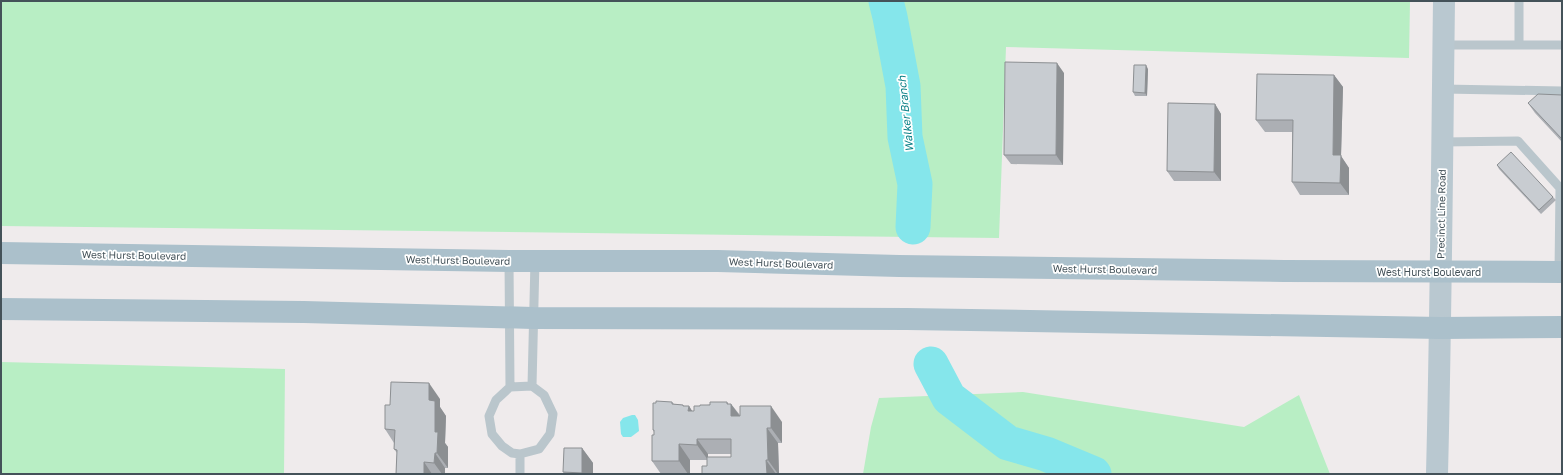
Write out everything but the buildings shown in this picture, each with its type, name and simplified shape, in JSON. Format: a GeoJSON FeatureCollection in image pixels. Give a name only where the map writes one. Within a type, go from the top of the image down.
{"type":"FeatureCollection","features":[{"type":"Feature","properties":{"kind":"main road","name":"Precinct Line Road"},"geometry":{"type":"LineString","coordinates":[[1437,474],[1441,328],[1440,272],[1444,1]]}},
{"type":"Feature","properties":{"kind":"main road","name":"West Hurst Boulevard"},"geometry":{"type":"LineString","coordinates":[[1,253],[509,261],[718,261],[899,266],[1561,272]]}},
{"type":"Feature","properties":{"kind":"main road"},"geometry":{"type":"LineString","coordinates":[[1,309],[304,312],[533,318],[907,319],[1441,328],[1562,327]]}},
{"type":"Feature","properties":{"kind":"lane"},"geometry":{"type":"LineString","coordinates":[[1519,1],[1519,45]]}},
{"type":"Feature","properties":{"kind":"lane"},"geometry":{"type":"LineString","coordinates":[[1443,45],[1562,45]]}},
{"type":"Feature","properties":{"kind":"lane"},"geometry":{"type":"LineString","coordinates":[[1443,89],[1562,90]]}},
{"type":"Feature","properties":{"kind":"lane"},"geometry":{"type":"LineString","coordinates":[[1442,142],[1518,141],[1560,188],[1561,272]]}},
{"type":"Feature","properties":{"kind":"lane"},"geometry":{"type":"LineString","coordinates":[[532,386],[534,260]]}},
{"type":"Feature","properties":{"kind":"lane"},"geometry":{"type":"LineString","coordinates":[[509,261],[510,387]]}},
{"type":"Feature","properties":{"kind":"lane"},"geometry":{"type":"LineString","coordinates":[[532,386],[544,395],[553,414],[550,434],[539,449],[520,454],[512,453],[502,446],[492,434],[489,416],[496,400],[510,387],[532,386]]}},
{"type":"Feature","properties":{"kind":"lane"},"geometry":{"type":"LineString","coordinates":[[520,454],[520,474]]}},
{"type":"Feature","properties":{"kind":"green space"},"geometry":{"type":"Polygon","coordinates":[[[1,1],[1410,1],[1409,58],[1006,47],[999,238],[1,226],[1,1]]]}},
{"type":"Feature","properties":{"kind":"green space"},"geometry":{"type":"Polygon","coordinates":[[[1,362],[285,369],[284,474],[1,474],[1,362]]]}},
{"type":"Feature","properties":{"kind":"green space"},"geometry":{"type":"Polygon","coordinates":[[[1023,392],[1244,427],[1299,395],[1330,474],[863,474],[871,427],[879,398],[1023,392]]]}},
{"type":"Feature","properties":{"kind":"water"},"geometry":{"type":"Polygon","coordinates":[[[635,415],[638,420],[639,431],[631,437],[623,437],[621,434],[620,422],[623,418],[635,415]]]}},
{"type":"Feature","properties":{"kind":"waterway","name":"Walker Branch"},"geometry":{"type":"LineString","coordinates":[[886,1],[903,86],[905,137],[915,184],[913,227]]}},
{"type":"Feature","properties":{"kind":"waterway","name":"Walker Branch"},"geometry":{"type":"LineString","coordinates":[[931,364],[949,398],[1008,443],[1046,454],[1094,474]]}}]}
